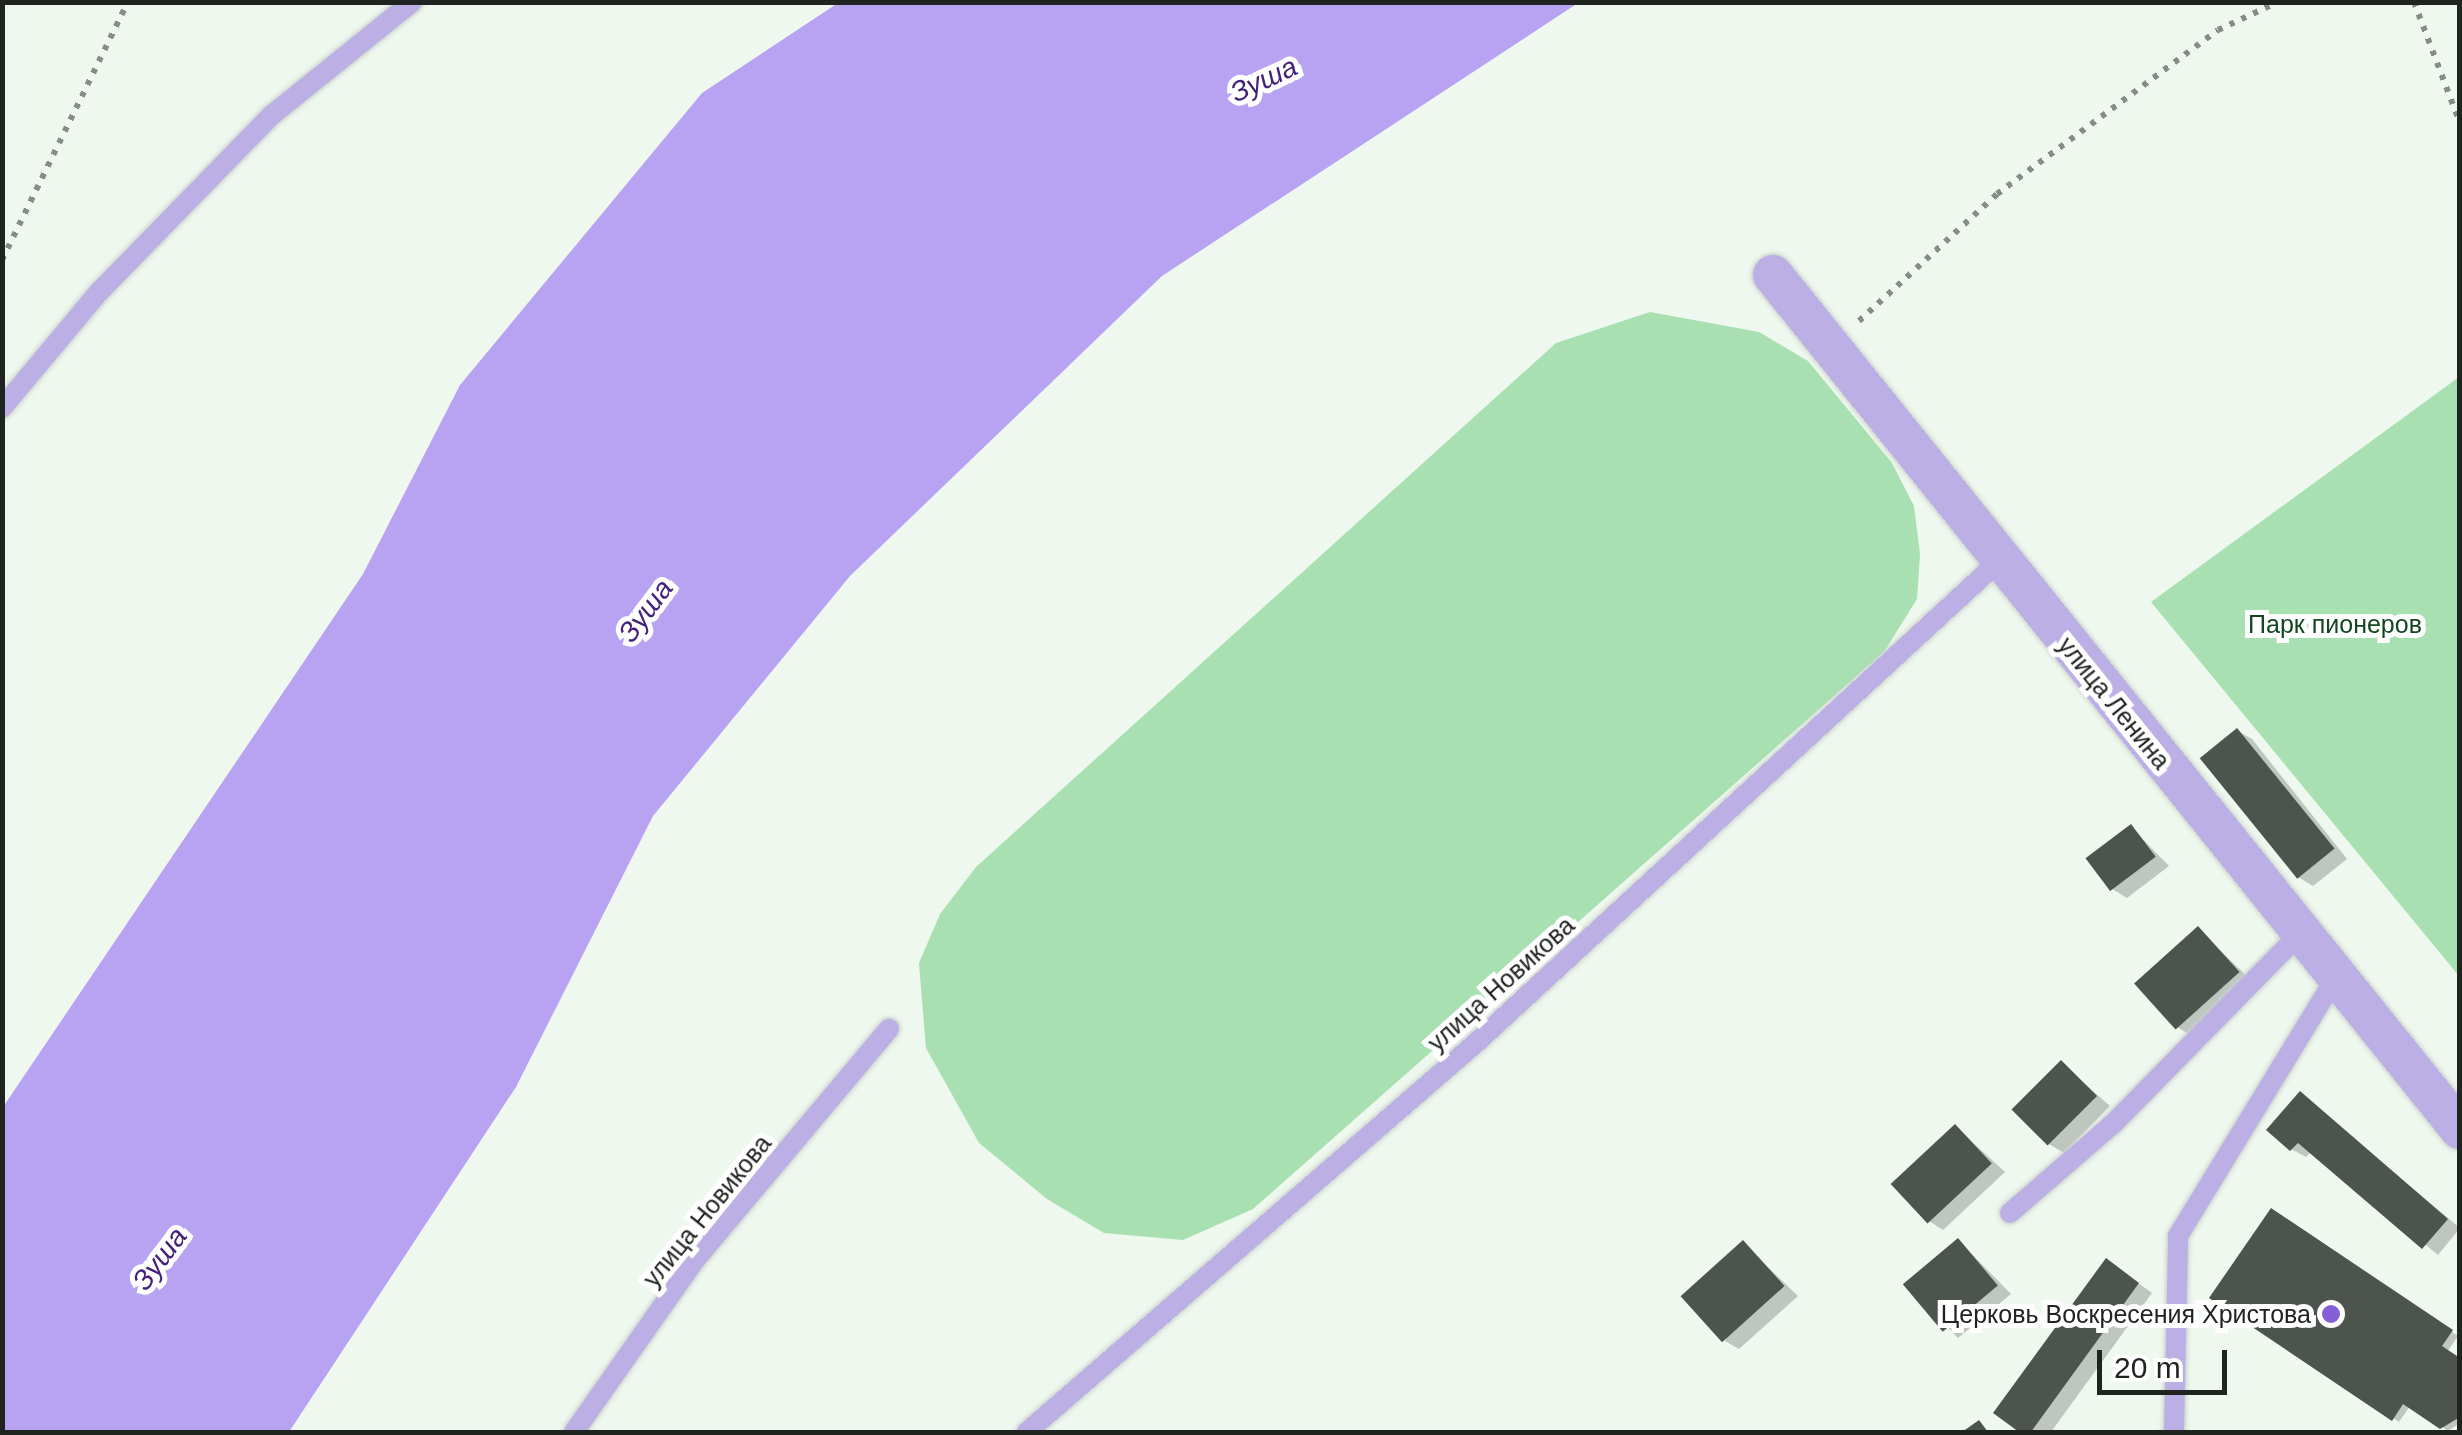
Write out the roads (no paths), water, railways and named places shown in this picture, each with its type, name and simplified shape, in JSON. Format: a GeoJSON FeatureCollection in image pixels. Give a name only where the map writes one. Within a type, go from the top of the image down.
{"type":"FeatureCollection","features":[{"type":"Feature","properties":{"kind":"street","name":"улица Ленина"},"geometry":{"type":"LineString","coordinates":[[1773,275],[1828,349],[2460,1128]]}},
{"type":"Feature","properties":{"kind":"lane"},"geometry":{"type":"LineString","coordinates":[[2,408],[100,291],[272,114],[412,2]]}},
{"type":"Feature","properties":{"kind":"lane","name":"улица Новикова"},"geometry":{"type":"LineString","coordinates":[[1026,1432],[1478,1040],[1999,561]]}},
{"type":"Feature","properties":{"kind":"lane"},"geometry":{"type":"LineString","coordinates":[[2010,1213],[2114,1123],[2300,934]]}},
{"type":"Feature","properties":{"kind":"lane"},"geometry":{"type":"LineString","coordinates":[[2174,1432],[2178,1236],[2336,977]]}},
{"type":"Feature","properties":{"kind":"lane","name":"улица Новикова"},"geometry":{"type":"LineString","coordinates":[[574,1432],[695,1260],[889,1029]]}},
{"type":"Feature","properties":{"kind":"water","name":"Зуша"},"geometry":{"type":"Polygon","coordinates":[[[838,3],[1578,3],[1162,276],[850,576],[653,816],[516,1087],[289,1432],[3,1432],[3,1107],[363,574],[460,385],[702,93],[838,3]]]}},
{"type":"Feature","properties":{"kind":"place","name":"Церковь Воскресения Христова"},"geometry":{"type":"Point","coordinates":[2331,1314]}},
{"type":"Feature","properties":{"kind":"park label","name":"Парк пионеров"},"geometry":{"type":"Point","coordinates":[2335,624]}}]}
